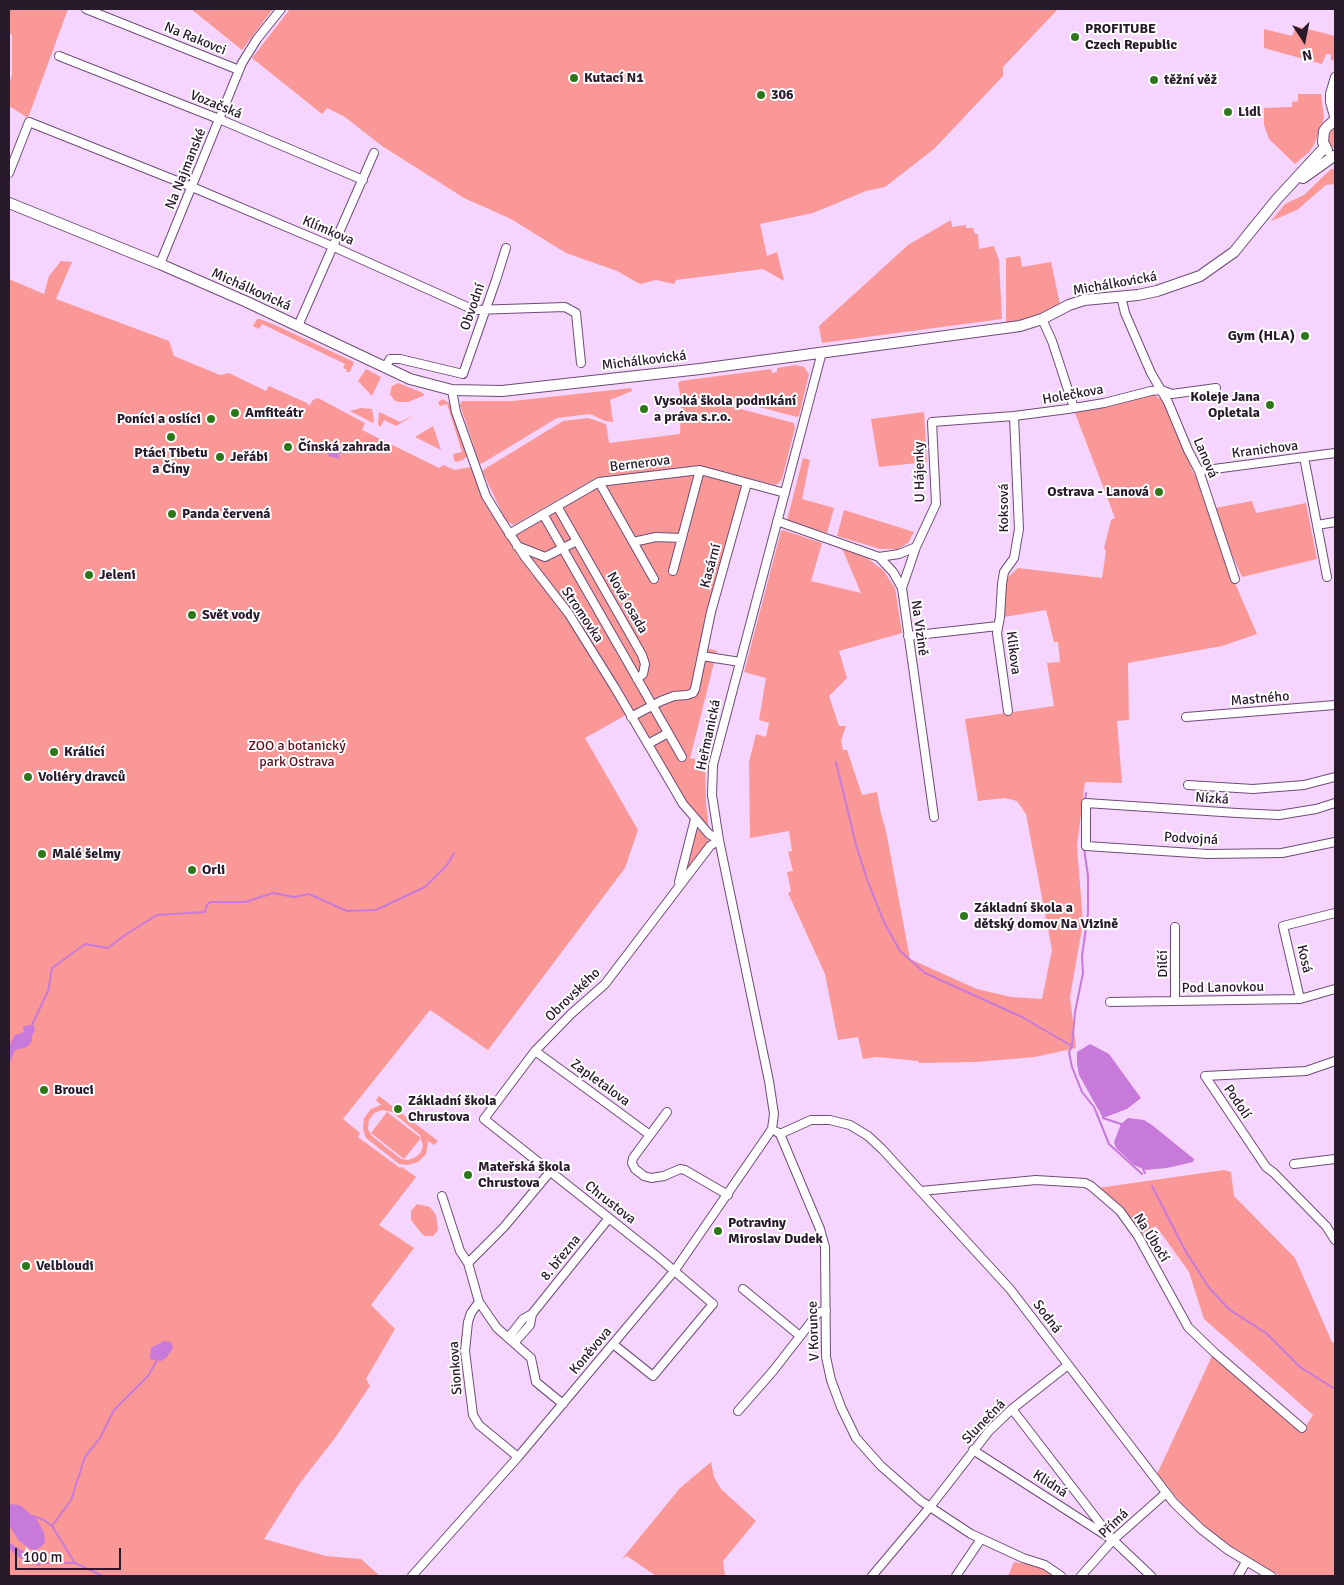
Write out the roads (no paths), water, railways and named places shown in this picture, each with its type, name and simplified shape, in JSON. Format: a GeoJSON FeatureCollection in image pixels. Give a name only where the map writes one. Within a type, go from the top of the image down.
{"type":"FeatureCollection","features":[{"type":"Feature","properties":{"kind":"street","name":"Na Rakovci"},"geometry":{"type":"LineString","coordinates":[[86,9],[239,70]]}},
{"type":"Feature","properties":{"kind":"street","name":"Na Najmanské"},"geometry":{"type":"LineString","coordinates":[[160,264],[246,55],[281,9]]}},
{"type":"Feature","properties":{"kind":"street","name":"Vozačská"},"geometry":{"type":"LineString","coordinates":[[59,56],[219,119],[363,180]]}},
{"type":"Feature","properties":{"kind":"street"},"geometry":{"type":"LineString","coordinates":[[1334,156],[1323,142],[1324,131],[1335,120],[1330,102],[1330,94],[1335,77]]}},
{"type":"Feature","properties":{"kind":"street","name":"Klímkova"},"geometry":{"type":"LineString","coordinates":[[9,174],[29,122],[192,187],[334,247],[474,310],[566,307],[576,313],[581,363]]}},
{"type":"Feature","properties":{"kind":"street","name":"Michálkovická"},"geometry":{"type":"LineString","coordinates":[[9,203],[160,264],[247,302],[418,382],[452,390],[489,392],[1020,326],[1042,319],[1069,305],[1084,300],[1157,292],[1209,270],[1239,247],[1277,199],[1325,146]]}},
{"type":"Feature","properties":{"kind":"street"},"geometry":{"type":"LineString","coordinates":[[298,326],[374,153]]}},
{"type":"Feature","properties":{"kind":"street","name":"Michálkovická"},"geometry":{"type":"LineString","coordinates":[[1277,199],[1316,167],[1334,156]]}},
{"type":"Feature","properties":{"kind":"street","name":"Obvodní"},"geometry":{"type":"LineString","coordinates":[[385,368],[390,359],[400,359],[463,374],[506,248]]}},
{"type":"Feature","properties":{"kind":"street","name":"Lanová"},"geometry":{"type":"LineString","coordinates":[[1121,296],[1125,312],[1151,373],[1168,402],[1199,471],[1235,579]]}},
{"type":"Feature","properties":{"kind":"street"},"geometry":{"type":"LineString","coordinates":[[1042,319],[1052,341],[1074,408]]}},
{"type":"Feature","properties":{"kind":"street","name":"Heřmanická"},"geometry":{"type":"LineString","coordinates":[[772,1129],[774,1114],[769,1081],[719,840],[712,795],[713,765],[822,352]]}},
{"type":"Feature","properties":{"kind":"street","name":"Holečkova"},"geometry":{"type":"LineString","coordinates":[[932,422],[1014,416],[1074,408],[1161,390],[1172,394],[1216,388]]}},
{"type":"Feature","properties":{"kind":"street","name":"Stromovka"},"geometry":{"type":"LineString","coordinates":[[452,390],[456,412],[486,496],[517,546],[569,614],[670,782],[695,819],[709,834],[719,840]]}},
{"type":"Feature","properties":{"kind":"street","name":"Koksová"},"geometry":{"type":"LineString","coordinates":[[998,626],[1004,572],[1014,558],[1019,529],[1014,416]]}},
{"type":"Feature","properties":{"kind":"street","name":"U Hájenky"},"geometry":{"type":"LineString","coordinates":[[902,588],[916,547],[936,504],[932,422]]}},
{"type":"Feature","properties":{"kind":"street","name":"Kranichova"},"geometry":{"type":"LineString","coordinates":[[1199,471],[1335,453]]}},
{"type":"Feature","properties":{"kind":"street"},"geometry":{"type":"LineString","coordinates":[[1304,458],[1327,577]]}},
{"type":"Feature","properties":{"kind":"street"},"geometry":{"type":"LineString","coordinates":[[673,571],[700,470]]}},
{"type":"Feature","properties":{"kind":"street","name":"Bernerova"},"geometry":{"type":"LineString","coordinates":[[509,534],[599,482],[700,470],[785,492]]}},
{"type":"Feature","properties":{"kind":"street"},"geometry":{"type":"LineString","coordinates":[[599,482],[654,579]]}},
{"type":"Feature","properties":{"kind":"street","name":"Kasární"},"geometry":{"type":"LineString","coordinates":[[652,705],[674,696],[693,693],[714,603],[747,483]]}},
{"type":"Feature","properties":{"kind":"street","name":"Nová osada"},"geometry":{"type":"LineString","coordinates":[[557,506],[642,655],[645,664],[643,674],[638,679]]}},
{"type":"Feature","properties":{"kind":"street","name":"Nová osada"},"geometry":{"type":"LineString","coordinates":[[543,514],[682,757]]}},
{"type":"Feature","properties":{"kind":"street"},"geometry":{"type":"LineString","coordinates":[[777,522],[879,557],[899,554],[916,547]]}},
{"type":"Feature","properties":{"kind":"street"},"geometry":{"type":"LineString","coordinates":[[1317,525],[1335,522]]}},
{"type":"Feature","properties":{"kind":"street"},"geometry":{"type":"LineString","coordinates":[[633,542],[656,538],[682,538]]}},
{"type":"Feature","properties":{"kind":"street"},"geometry":{"type":"LineString","coordinates":[[517,546],[545,556],[563,549],[577,540]]}},
{"type":"Feature","properties":{"kind":"street","name":"Na Vizině"},"geometry":{"type":"LineString","coordinates":[[879,557],[893,572],[902,588],[934,817]]}},
{"type":"Feature","properties":{"kind":"street","name":"Klikova"},"geometry":{"type":"LineString","coordinates":[[908,636],[998,626],[997,633],[1008,711]]}},
{"type":"Feature","properties":{"kind":"street"},"geometry":{"type":"LineString","coordinates":[[702,656],[740,662]]}},
{"type":"Feature","properties":{"kind":"street"},"geometry":{"type":"LineString","coordinates":[[631,717],[652,705]]}},
{"type":"Feature","properties":{"kind":"street","name":"Mastného"},"geometry":{"type":"LineString","coordinates":[[1186,717],[1335,705]]}},
{"type":"Feature","properties":{"kind":"street"},"geometry":{"type":"LineString","coordinates":[[648,744],[668,733]]}},
{"type":"Feature","properties":{"kind":"street"},"geometry":{"type":"LineString","coordinates":[[1188,785],[1253,789],[1304,785],[1335,777]]}},
{"type":"Feature","properties":{"kind":"street","name":"Nízká"},"geometry":{"type":"LineString","coordinates":[[1086,804],[1279,814],[1316,809],[1335,803]]}},
{"type":"Feature","properties":{"kind":"street","name":"Podvojná"},"geometry":{"type":"LineString","coordinates":[[1086,804],[1086,846],[1208,854],[1282,853],[1335,842]]}},
{"type":"Feature","properties":{"kind":"street","name":"Obrovského"},"geometry":{"type":"LineString","coordinates":[[678,887],[695,819]]}},
{"type":"Feature","properties":{"kind":"street","name":"Obrovského"},"geometry":{"type":"LineString","coordinates":[[484,1119],[535,1051],[571,1014],[605,984],[710,846],[719,840]]}},
{"type":"Feature","properties":{"kind":"street","name":"Kosá"},"geometry":{"type":"LineString","coordinates":[[1300,999],[1283,926],[1335,913]]}},
{"type":"Feature","properties":{"kind":"street","name":"Dílčí"},"geometry":{"type":"LineString","coordinates":[[1175,927],[1175,1001]]}},
{"type":"Feature","properties":{"kind":"street","name":"Pod Lanovkou"},"geometry":{"type":"LineString","coordinates":[[1110,1002],[1300,999],[1335,989]]}},
{"type":"Feature","properties":{"kind":"street","name":"Zapletalova"},"geometry":{"type":"LineString","coordinates":[[535,1051],[650,1135]]}},
{"type":"Feature","properties":{"kind":"street","name":"Podolí"},"geometry":{"type":"LineString","coordinates":[[1335,1061],[1306,1071],[1205,1076],[1266,1167],[1326,1226],[1335,1240]]}},
{"type":"Feature","properties":{"kind":"street"},"geometry":{"type":"LineString","coordinates":[[667,1112],[633,1158],[632,1163],[635,1169],[644,1176],[651,1178],[686,1170],[728,1195]]}},
{"type":"Feature","properties":{"kind":"street","name":"Chrustova"},"geometry":{"type":"LineString","coordinates":[[484,1119],[674,1270],[713,1304],[652,1376],[613,1344]]}},
{"type":"Feature","properties":{"kind":"street","name":"Sodná"},"geometry":{"type":"LineString","coordinates":[[780,1134],[812,1120],[830,1120],[850,1125],[868,1136],[1010,1289],[1174,1504],[1201,1529],[1246,1562],[1271,1576]]}},
{"type":"Feature","properties":{"kind":"street"},"geometry":{"type":"LineString","coordinates":[[772,1129],[780,1134]]}},
{"type":"Feature","properties":{"kind":"street","name":"Koněvova"},"geometry":{"type":"LineString","coordinates":[[412,1576],[518,1457],[674,1270],[728,1195],[772,1129]]}},
{"type":"Feature","properties":{"kind":"street","name":"V Korunce"},"geometry":{"type":"LineString","coordinates":[[780,1134],[820,1229],[825,1247],[826,1357],[840,1407],[856,1438],[881,1466],[921,1501],[981,1538],[1023,1558],[1045,1565],[1061,1576]]}},
{"type":"Feature","properties":{"kind":"street"},"geometry":{"type":"LineString","coordinates":[[1294,1164],[1335,1159]]}},
{"type":"Feature","properties":{"kind":"street"},"geometry":{"type":"LineString","coordinates":[[468,1262],[504,1227],[550,1172]]}},
{"type":"Feature","properties":{"kind":"street","name":"Na Úbočí"},"geometry":{"type":"LineString","coordinates":[[921,1191],[1036,1180],[1086,1183],[1091,1186],[1120,1212],[1138,1236],[1188,1327],[1215,1353],[1302,1428]]}},
{"type":"Feature","properties":{"kind":"street"},"geometry":{"type":"LineString","coordinates":[[442,1196],[460,1251],[468,1262],[479,1302],[497,1328],[531,1358],[536,1382],[563,1404]]}},
{"type":"Feature","properties":{"kind":"street","name":"8. března"},"geometry":{"type":"LineString","coordinates":[[511,1341],[530,1324],[532,1314],[609,1218]]}},
{"type":"Feature","properties":{"kind":"street"},"geometry":{"type":"LineString","coordinates":[[743,1289],[800,1336]]}},
{"type":"Feature","properties":{"kind":"street","name":"Sionkova"},"geometry":{"type":"LineString","coordinates":[[479,1302],[471,1312],[464,1351],[473,1415],[479,1425],[518,1457]]}},
{"type":"Feature","properties":{"kind":"street"},"geometry":{"type":"LineString","coordinates":[[738,1411],[818,1313],[826,1310]]}},
{"type":"Feature","properties":{"kind":"street","name":"Slunečná"},"geometry":{"type":"LineString","coordinates":[[872,1576],[930,1507],[989,1431],[1012,1409],[1068,1365]]}},
{"type":"Feature","properties":{"kind":"street","name":"Klidná"},"geometry":{"type":"LineString","coordinates":[[1012,1409],[1113,1540],[1151,1576]]}},
{"type":"Feature","properties":{"kind":"street","name":"Klidná"},"geometry":{"type":"LineString","coordinates":[[973,1450],[1113,1540]]}},
{"type":"Feature","properties":{"kind":"street","name":"Přímá"},"geometry":{"type":"LineString","coordinates":[[1081,1576],[1113,1540],[1166,1493]]}},
{"type":"Feature","properties":{"kind":"street"},"geometry":{"type":"LineString","coordinates":[[956,1576],[981,1538]]}},
{"type":"Feature","properties":{"kind":"street"},"geometry":{"type":"LineString","coordinates":[[1238,1576],[1246,1562]]}},
{"type":"Feature","properties":{"kind":"waterway"},"geometry":{"type":"LineString","coordinates":[[836,762],[856,845],[868,882],[884,922],[900,951],[925,973],[1022,1017],[1072,1046],[1069,1052],[1072,1067],[1082,1092],[1094,1107],[1109,1144],[1142,1174]]}},
{"type":"Feature","properties":{"kind":"waterway"},"geometry":{"type":"LineString","coordinates":[[1085,801],[1086,793]]}},
{"type":"Feature","properties":{"kind":"waterway"},"geometry":{"type":"LineString","coordinates":[[1072,1046],[1075,1012],[1083,973],[1082,956],[1088,913],[1088,876],[1084,848]]}},
{"type":"Feature","properties":{"kind":"waterway"},"geometry":{"type":"LineString","coordinates":[[31,1027],[48,991],[52,968],[85,944],[108,948],[157,915],[205,912],[210,902],[245,902],[273,893],[294,897],[309,894],[347,911],[376,910],[425,887],[447,865],[454,853]]}},
{"type":"Feature","properties":{"kind":"waterway"},"geometry":{"type":"LineString","coordinates":[[1103,1116],[1103,1118],[1122,1126]]}},
{"type":"Feature","properties":{"kind":"waterway"},"geometry":{"type":"LineString","coordinates":[[1143,1169],[1145,1173]]}},
{"type":"Feature","properties":{"kind":"waterway"},"geometry":{"type":"LineString","coordinates":[[1152,1186],[1186,1252],[1210,1289],[1230,1310],[1266,1333],[1300,1367],[1335,1389]]}},
{"type":"Feature","properties":{"kind":"waterway"},"geometry":{"type":"LineString","coordinates":[[52,1526],[71,1500],[85,1457],[100,1438],[114,1410],[148,1376],[157,1360]]}},
{"type":"Feature","properties":{"kind":"waterway"},"geometry":{"type":"LineString","coordinates":[[33,1516],[44,1520],[52,1526],[75,1563],[103,1576]]}},
{"type":"Feature","properties":{"kind":"waterway"},"geometry":{"type":"LineString","coordinates":[[41,1563],[74,1563]]}},
{"type":"Feature","properties":{"kind":"place","name":"PROFITUBE Czech Republic"},"geometry":{"type":"Point","coordinates":[1075,37]}},
{"type":"Feature","properties":{"kind":"place","name":"Kutací N1"},"geometry":{"type":"Point","coordinates":[574,78]}},
{"type":"Feature","properties":{"kind":"place","name":"těžní věž"},"geometry":{"type":"Point","coordinates":[1154,80]}},
{"type":"Feature","properties":{"kind":"place","name":"306"},"geometry":{"type":"Point","coordinates":[761,95]}},
{"type":"Feature","properties":{"kind":"place","name":"Lidl"},"geometry":{"type":"Point","coordinates":[1228,112]}},
{"type":"Feature","properties":{"kind":"place","name":"Gym (HLA)"},"geometry":{"type":"Point","coordinates":[1305,336]}},
{"type":"Feature","properties":{"kind":"place","name":"Koleje Jana Opletala"},"geometry":{"type":"Point","coordinates":[1270,405]}},
{"type":"Feature","properties":{"kind":"place","name":"Vysoká škola podnikání a práva s.r.o."},"geometry":{"type":"Point","coordinates":[644,409]}},
{"type":"Feature","properties":{"kind":"place","name":"Amfiteátr"},"geometry":{"type":"Point","coordinates":[235,413]}},
{"type":"Feature","properties":{"kind":"place","name":"Poníci a oslíci"},"geometry":{"type":"Point","coordinates":[211,419]}},
{"type":"Feature","properties":{"kind":"place","name":"Ptáci Tibetu a Číny"},"geometry":{"type":"Point","coordinates":[171,437]}},
{"type":"Feature","properties":{"kind":"place","name":"Čínská zahrada"},"geometry":{"type":"Point","coordinates":[288,447]}},
{"type":"Feature","properties":{"kind":"place","name":"Jeřábi"},"geometry":{"type":"Point","coordinates":[220,457]}},
{"type":"Feature","properties":{"kind":"place","name":"Ostrava - Lanová"},"geometry":{"type":"Point","coordinates":[1159,492]}},
{"type":"Feature","properties":{"kind":"place","name":"Panda červená"},"geometry":{"type":"Point","coordinates":[172,514]}},
{"type":"Feature","properties":{"kind":"place","name":"Jeleni"},"geometry":{"type":"Point","coordinates":[89,575]}},
{"type":"Feature","properties":{"kind":"place","name":"Svět vody"},"geometry":{"type":"Point","coordinates":[192,615]}},
{"type":"Feature","properties":{"kind":"place","name":"Králící"},"geometry":{"type":"Point","coordinates":[54,752]}},
{"type":"Feature","properties":{"kind":"place","name":"Voliéry dravců"},"geometry":{"type":"Point","coordinates":[28,777]}},
{"type":"Feature","properties":{"kind":"place","name":"Malé šelmy"},"geometry":{"type":"Point","coordinates":[42,854]}},
{"type":"Feature","properties":{"kind":"place","name":"Orli"},"geometry":{"type":"Point","coordinates":[192,870]}},
{"type":"Feature","properties":{"kind":"place","name":"Základní škola a dětský domov Na Vizině"},"geometry":{"type":"Point","coordinates":[964,916]}},
{"type":"Feature","properties":{"kind":"place","name":"Brouci"},"geometry":{"type":"Point","coordinates":[44,1090]}},
{"type":"Feature","properties":{"kind":"place","name":"Základní škola Chrustova"},"geometry":{"type":"Point","coordinates":[398,1109]}},
{"type":"Feature","properties":{"kind":"place","name":"Mateřská škola Chrustova"},"geometry":{"type":"Point","coordinates":[468,1175]}},
{"type":"Feature","properties":{"kind":"place","name":"Potraviny Miroslav Dudek"},"geometry":{"type":"Point","coordinates":[718,1231]}},
{"type":"Feature","properties":{"kind":"place","name":"Velbloudi"},"geometry":{"type":"Point","coordinates":[26,1266]}},
{"type":"Feature","properties":{"kind":"park label","name":"ZOO a botanický park Ostrava"},"geometry":{"type":"Point","coordinates":[297,754]}}]}
